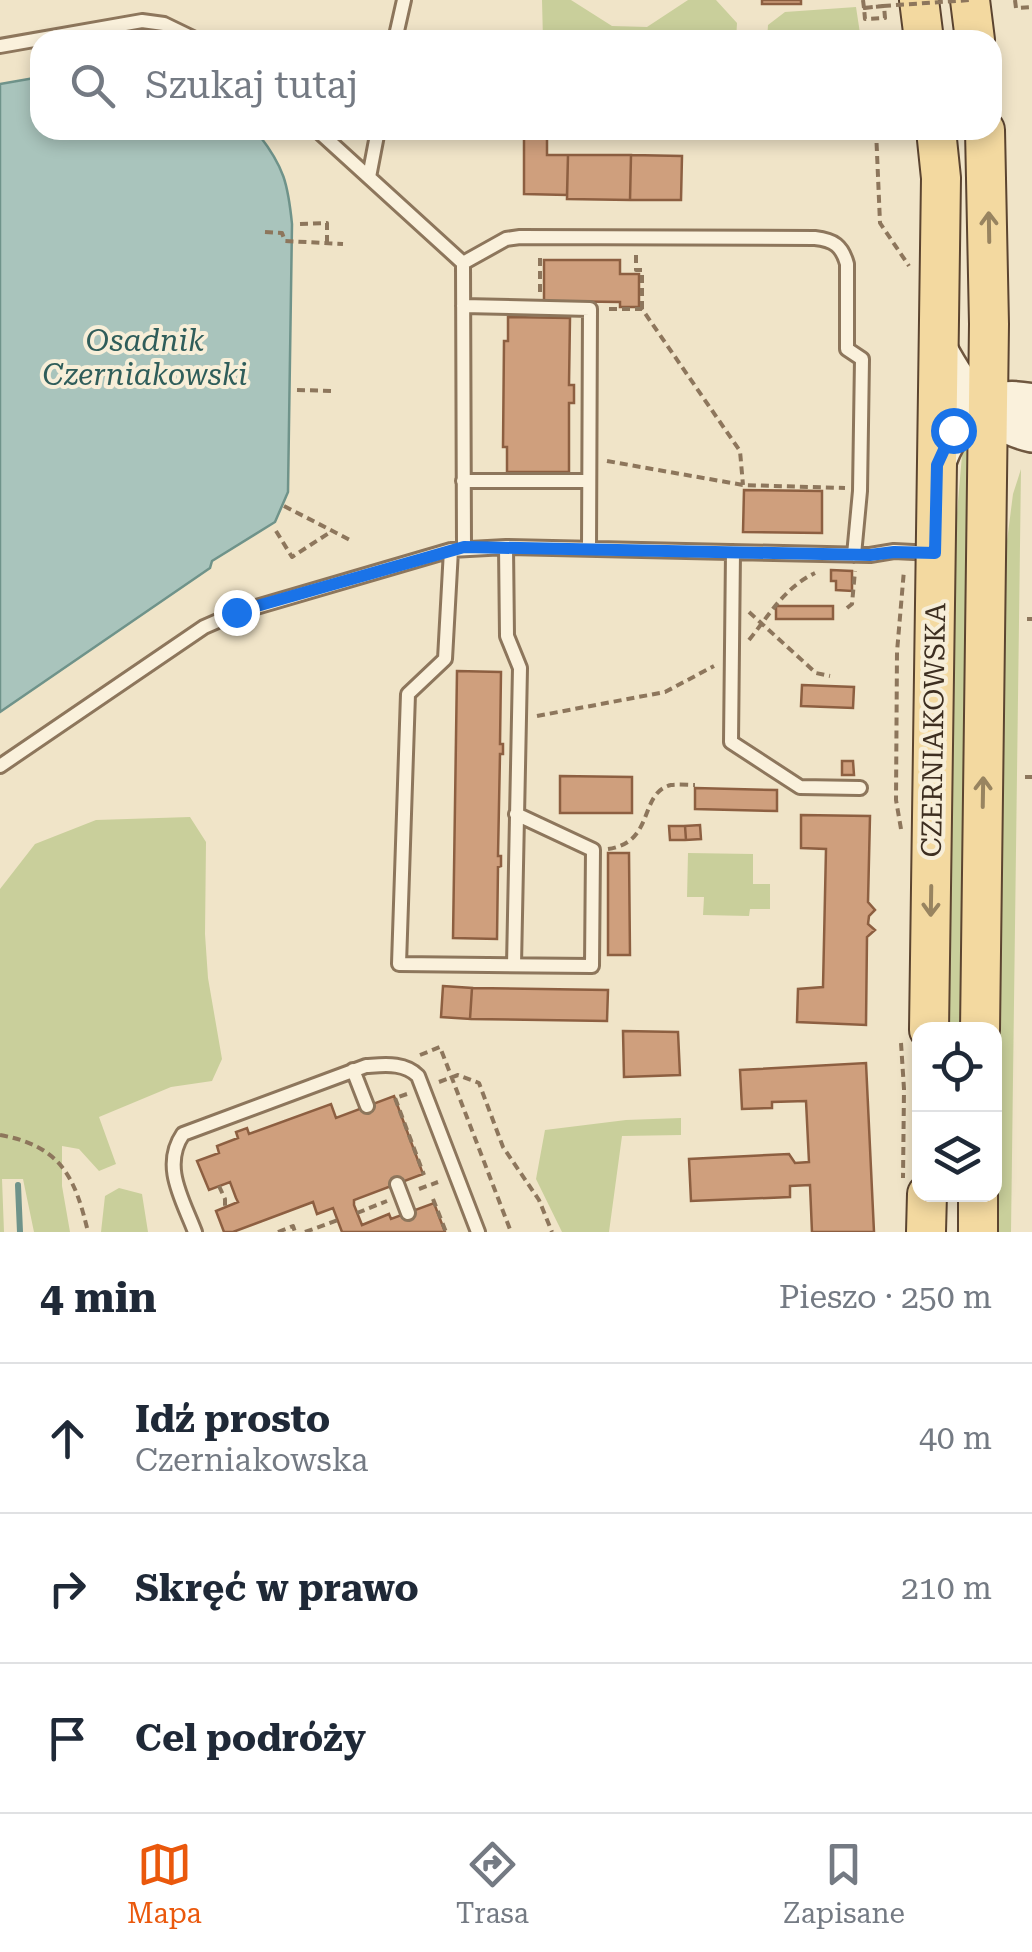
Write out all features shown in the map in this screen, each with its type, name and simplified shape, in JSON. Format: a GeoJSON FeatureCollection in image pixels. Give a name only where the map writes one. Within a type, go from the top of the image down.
{"type":"FeatureCollection","features":[{"type":"Feature","properties":{"kind":"main road"},"geometry":{"type":"LineString","coordinates":[[970,0],[974,30]]}},
{"type":"Feature","properties":{"kind":"main road"},"geometry":{"type":"LineString","coordinates":[[896,2],[917,30]]}},
{"type":"Feature","properties":{"kind":"main road","name":"CZERNIAKOWSKA"},"geometry":{"type":"LineString","coordinates":[[915,1022],[921,553],[937,465],[941,178],[937,140]]}},
{"type":"Feature","properties":{"kind":"main road","name":"CZERNIAKOWSKA"},"geometry":{"type":"LineString","coordinates":[[980,1022],[985,408],[990,324],[985,140]]}},
{"type":"Feature","properties":{"kind":"main road"},"geometry":{"type":"LineString","coordinates":[[919,1202],[926,1232]]}},
{"type":"Feature","properties":{"kind":"main road"},"geometry":{"type":"LineString","coordinates":[[978,1202],[978,1232]]}},
{"type":"Feature","properties":{"kind":"street"},"geometry":{"type":"LineString","coordinates":[[990,324],[1005,360],[1032,401]]}},
{"type":"Feature","properties":{"kind":"street"},"geometry":{"type":"LineString","coordinates":[[939,349],[1002,425],[1032,434],[1006,461],[987,504]]}},
{"type":"Feature","properties":{"kind":"street"},"geometry":{"type":"LineString","coordinates":[[937,465],[953,430],[985,408],[1017,398],[1032,401]]}},
{"type":"Feature","properties":{"kind":"lane"},"geometry":{"type":"LineString","coordinates":[[397,30],[404,0]]}},
{"type":"Feature","properties":{"kind":"lane"},"geometry":{"type":"LineString","coordinates":[[91,30],[142,21],[176,30]]}},
{"type":"Feature","properties":{"kind":"lane"},"geometry":{"type":"LineString","coordinates":[[0,46],[30,41]]}},
{"type":"Feature","properties":{"kind":"lane"},"geometry":{"type":"LineString","coordinates":[[328,140],[463,263],[464,480],[458,548],[445,659],[408,694],[399,964],[592,966],[593,850],[516,814]]}},
{"type":"Feature","properties":{"kind":"lane"},"geometry":{"type":"LineString","coordinates":[[370,177],[376,140]]}},
{"type":"Feature","properties":{"kind":"lane"},"geometry":{"type":"LineString","coordinates":[[463,263],[506,240],[541,236],[816,238],[836,244],[844,252],[847,264],[847,348],[862,359],[860,488],[854,555]]}},
{"type":"Feature","properties":{"kind":"lane"},"geometry":{"type":"LineString","coordinates":[[463,306],[590,309],[588,549]]}},
{"type":"Feature","properties":{"kind":"lane"},"geometry":{"type":"LineString","coordinates":[[464,480],[590,482]]}},
{"type":"Feature","properties":{"kind":"lane"},"geometry":{"type":"LineString","coordinates":[[506,547],[507,636],[520,668],[514,965]]}},
{"type":"Feature","properties":{"kind":"lane"},"geometry":{"type":"LineString","coordinates":[[0,766],[204,627],[236,612],[458,548],[921,553]]}},
{"type":"Feature","properties":{"kind":"lane"},"geometry":{"type":"LineString","coordinates":[[734,552],[731,742],[800,787],[860,788]]}},
{"type":"Feature","properties":{"kind":"lane"},"geometry":{"type":"LineString","coordinates":[[195,1232],[172,1169],[173,1152],[182,1134],[366,1066],[412,1070],[423,1088],[478,1232]]}},
{"type":"Feature","properties":{"kind":"lane"},"geometry":{"type":"LineString","coordinates":[[353,1070],[367,1106]]}},
{"type":"Feature","properties":{"kind":"lane"},"geometry":{"type":"LineString","coordinates":[[399,1190],[408,1213]]}},
{"type":"Feature","properties":{"kind":"path"},"geometry":{"type":"LineString","coordinates":[[863,0],[865,20],[885,18],[896,2]]}},
{"type":"Feature","properties":{"kind":"path"},"geometry":{"type":"LineString","coordinates":[[864,8],[970,0]]}},
{"type":"Feature","properties":{"kind":"path"},"geometry":{"type":"LineString","coordinates":[[1015,0],[1016,8],[1032,6]]}},
{"type":"Feature","properties":{"kind":"path"},"geometry":{"type":"LineString","coordinates":[[864,8],[896,2]]}},
{"type":"Feature","properties":{"kind":"path"},"geometry":{"type":"LineString","coordinates":[[876,140],[880,224],[912,274]]}},
{"type":"Feature","properties":{"kind":"path"},"geometry":{"type":"LineString","coordinates":[[300,224],[327,223],[327,244]]}},
{"type":"Feature","properties":{"kind":"path"},"geometry":{"type":"LineString","coordinates":[[264,232],[282,233],[285,241],[343,244]]}},
{"type":"Feature","properties":{"kind":"path"},"geometry":{"type":"LineString","coordinates":[[636,235],[636,270],[642,270],[642,309],[740,451],[743,485]]}},
{"type":"Feature","properties":{"kind":"path"},"geometry":{"type":"LineString","coordinates":[[539,308],[541,236]]}},
{"type":"Feature","properties":{"kind":"path"},"geometry":{"type":"LineString","coordinates":[[590,309],[642,309]]}},
{"type":"Feature","properties":{"kind":"path"},"geometry":{"type":"LineString","coordinates":[[297,390],[334,391]]}},
{"type":"Feature","properties":{"kind":"path"},"geometry":{"type":"LineString","coordinates":[[590,461],[616,462],[743,485],[860,488]]}},
{"type":"Feature","properties":{"kind":"path"},"geometry":{"type":"LineString","coordinates":[[284,506],[352,541]]}},
{"type":"Feature","properties":{"kind":"path"},"geometry":{"type":"LineString","coordinates":[[276,531],[292,556],[332,531]]}},
{"type":"Feature","properties":{"kind":"path"},"geometry":{"type":"LineString","coordinates":[[902,833],[896,800],[898,652],[921,553]]}},
{"type":"Feature","properties":{"kind":"path"},"geometry":{"type":"LineString","coordinates":[[519,716],[547,717],[679,687],[732,655],[798,581],[854,555],[852,604],[846,608]]}},
{"type":"Feature","properties":{"kind":"path"},"geometry":{"type":"LineString","coordinates":[[733,597],[816,674],[830,676]]}},
{"type":"Feature","properties":{"kind":"path"},"geometry":{"type":"LineString","coordinates":[[1025,777],[1032,778]]}},
{"type":"Feature","properties":{"kind":"path"},"geometry":{"type":"LineString","coordinates":[[593,850],[630,844],[660,791],[672,785],[695,785]]}},
{"type":"Feature","properties":{"kind":"path"},"geometry":{"type":"LineString","coordinates":[[394,1066],[440,1047],[511,1232]]}},
{"type":"Feature","properties":{"kind":"path"},"geometry":{"type":"LineString","coordinates":[[912,1049],[904,1088],[912,1159]]}},
{"type":"Feature","properties":{"kind":"path"},"geometry":{"type":"LineString","coordinates":[[424,1174],[396,1098],[465,1076],[479,1083],[503,1147],[539,1200],[552,1232]]}},
{"type":"Feature","properties":{"kind":"path"},"geometry":{"type":"LineString","coordinates":[[0,1135],[22,1139],[61,1163],[73,1180],[88,1232]]}},
{"type":"Feature","properties":{"kind":"path"},"geometry":{"type":"LineString","coordinates":[[357,1212],[399,1190],[484,1163]]}},
{"type":"Feature","properties":{"kind":"path"},"geometry":{"type":"LineString","coordinates":[[218,1186],[225,1208]]}},
{"type":"Feature","properties":{"kind":"path"},"geometry":{"type":"LineString","coordinates":[[433,1199],[446,1232]]}},
{"type":"Feature","properties":{"kind":"path"},"geometry":{"type":"LineString","coordinates":[[305,1232],[338,1220]]}},
{"type":"Feature","properties":{"kind":"path"},"geometry":{"type":"LineString","coordinates":[[278,1232],[293,1226],[295,1232]]}},
{"type":"Feature","properties":{"kind":"green space"},"geometry":{"type":"Polygon","coordinates":[[[542,0],[571,0],[612,26],[647,27],[688,0],[716,0],[737,23],[737,30],[543,30],[542,0]]]}},
{"type":"Feature","properties":{"kind":"green space"},"geometry":{"type":"Polygon","coordinates":[[[856,7],[859,30],[768,30],[768,25],[785,12],[856,7]]]}},
{"type":"Feature","properties":{"kind":"green space"},"geometry":{"type":"Polygon","coordinates":[[[964,432],[969,432],[962,1022],[949,1022],[956,525],[964,432]]]}},
{"type":"Feature","properties":{"kind":"green space"},"geometry":{"type":"Polygon","coordinates":[[[1021,469],[1011,1232],[997,1232],[997,1202],[1002,1202],[1000,1022],[1006,549],[1013,494],[1021,469]]]}},
{"type":"Feature","properties":{"kind":"green space"},"geometry":{"type":"Polygon","coordinates":[[[190,817],[206,842],[208,978],[222,1059],[212,1081],[171,1087],[99,1117],[116,1164],[99,1171],[79,1149],[62,1146],[62,1186],[70,1232],[34,1232],[23,1179],[2,1179],[4,1232],[0,1232],[0,889],[35,844],[96,820],[190,817]]]}},
{"type":"Feature","properties":{"kind":"green space"},"geometry":{"type":"Polygon","coordinates":[[[688,853],[753,854],[753,884],[770,884],[770,909],[750,909],[749,916],[703,915],[704,897],[687,897],[688,853]]]}},
{"type":"Feature","properties":{"kind":"green space"},"geometry":{"type":"Polygon","coordinates":[[[681,1118],[681,1135],[622,1136],[609,1232],[562,1232],[536,1179],[545,1130],[681,1118]]]}},
{"type":"Feature","properties":{"kind":"green space"},"geometry":{"type":"Polygon","coordinates":[[[119,1188],[142,1194],[148,1232],[101,1232],[105,1196],[119,1188]]]}},
{"type":"Feature","properties":{"kind":"water","name":"Osadnik Czerniakowski"},"geometry":{"type":"Polygon","coordinates":[[[30,79],[30,140],[262,140],[283,176],[292,224],[288,492],[275,522],[212,561],[210,568],[0,712],[0,84],[30,79]]]}},
{"type":"Feature","properties":{"kind":"building"},"geometry":{"type":"Polygon","coordinates":[[[762,0],[801,0],[801,4],[762,4],[762,0]]]}},
{"type":"Feature","properties":{"kind":"building"},"geometry":{"type":"Polygon","coordinates":[[[524,140],[547,140],[547,155],[568,155],[567,195],[524,194],[524,140]]]}},
{"type":"Feature","properties":{"kind":"building"},"geometry":{"type":"Polygon","coordinates":[[[568,155],[631,155],[630,200],[567,199],[568,155]]]}},
{"type":"Feature","properties":{"kind":"building"},"geometry":{"type":"Polygon","coordinates":[[[631,155],[682,156],[681,200],[630,200],[631,155]]]}},
{"type":"Feature","properties":{"kind":"building"},"geometry":{"type":"Polygon","coordinates":[[[544,260],[620,260],[620,274],[639,274],[639,307],[620,307],[620,302],[544,301],[544,260]]]}},
{"type":"Feature","properties":{"kind":"building"},"geometry":{"type":"Polygon","coordinates":[[[508,317],[570,318],[569,385],[574,385],[574,403],[569,403],[569,472],[507,472],[507,447],[503,447],[504,341],[508,341],[508,317]]]}},
{"type":"Feature","properties":{"kind":"building"},"geometry":{"type":"Polygon","coordinates":[[[744,490],[822,491],[822,533],[743,532],[744,490]]]}},
{"type":"Feature","properties":{"kind":"building"},"geometry":{"type":"Polygon","coordinates":[[[831,570],[852,571],[852,591],[836,590],[831,570]]]}},
{"type":"Feature","properties":{"kind":"building"},"geometry":{"type":"Polygon","coordinates":[[[776,606],[833,606],[833,619],[776,619],[776,606]]]}},
{"type":"Feature","properties":{"kind":"building"},"geometry":{"type":"Polygon","coordinates":[[[457,671],[501,672],[503,754],[497,939],[453,938],[457,671]]]}},
{"type":"Feature","properties":{"kind":"building"},"geometry":{"type":"Polygon","coordinates":[[[802,685],[854,687],[853,708],[801,706],[802,685]]]}},
{"type":"Feature","properties":{"kind":"building"},"geometry":{"type":"Polygon","coordinates":[[[842,761],[853,761],[854,775],[842,775],[842,761]]]}},
{"type":"Feature","properties":{"kind":"building"},"geometry":{"type":"Polygon","coordinates":[[[560,776],[632,777],[632,813],[560,813],[560,776]]]}},
{"type":"Feature","properties":{"kind":"building"},"geometry":{"type":"Polygon","coordinates":[[[695,788],[777,790],[777,811],[695,809],[695,788]]]}},
{"type":"Feature","properties":{"kind":"building"},"geometry":{"type":"Polygon","coordinates":[[[801,815],[870,816],[868,902],[875,910],[868,924],[875,930],[867,937],[866,1025],[797,1022],[798,989],[823,987],[826,849],[801,848],[801,815]]]}},
{"type":"Feature","properties":{"kind":"building"},"geometry":{"type":"Polygon","coordinates":[[[700,825],[701,839],[686,840],[685,826],[700,825]]]}},
{"type":"Feature","properties":{"kind":"building"},"geometry":{"type":"Polygon","coordinates":[[[669,826],[685,826],[686,840],[670,840],[669,826]]]}},
{"type":"Feature","properties":{"kind":"building"},"geometry":{"type":"Polygon","coordinates":[[[608,853],[629,853],[630,955],[608,955],[608,853]]]}},
{"type":"Feature","properties":{"kind":"building"},"geometry":{"type":"Polygon","coordinates":[[[443,986],[472,988],[470,1019],[441,1017],[443,986]]]}},
{"type":"Feature","properties":{"kind":"building"},"geometry":{"type":"Polygon","coordinates":[[[472,988],[608,990],[607,1021],[470,1019],[472,988]]]}},
{"type":"Feature","properties":{"kind":"building"},"geometry":{"type":"Polygon","coordinates":[[[623,1031],[678,1032],[680,1075],[624,1077],[623,1031]]]}},
{"type":"Feature","properties":{"kind":"building"},"geometry":{"type":"Polygon","coordinates":[[[866,1063],[874,1232],[812,1232],[810,1185],[790,1186],[790,1197],[691,1201],[689,1159],[789,1154],[795,1163],[809,1162],[806,1101],[772,1102],[772,1108],[742,1109],[740,1070],[866,1063]]]}},
{"type":"Feature","properties":{"kind":"building"},"geometry":{"type":"Polygon","coordinates":[[[394,1096],[423,1174],[354,1200],[354,1205],[362,1225],[434,1203],[445,1232],[342,1232],[333,1208],[317,1214],[313,1202],[224,1232],[216,1211],[238,1202],[230,1182],[209,1190],[197,1161],[219,1153],[217,1146],[238,1138],[236,1132],[247,1128],[249,1134],[331,1104],[336,1118],[394,1096]]]}},
{"type":"Feature","properties":{"kind":"waterway"},"geometry":{"type":"LineString","coordinates":[[18,1185],[20,1232]]}},
{"type":"Feature","properties":{"kind":"route"},"geometry":{"type":"LineString","coordinates":[[236,612],[464,547],[935,553],[937,465],[953,430]]}}]}
